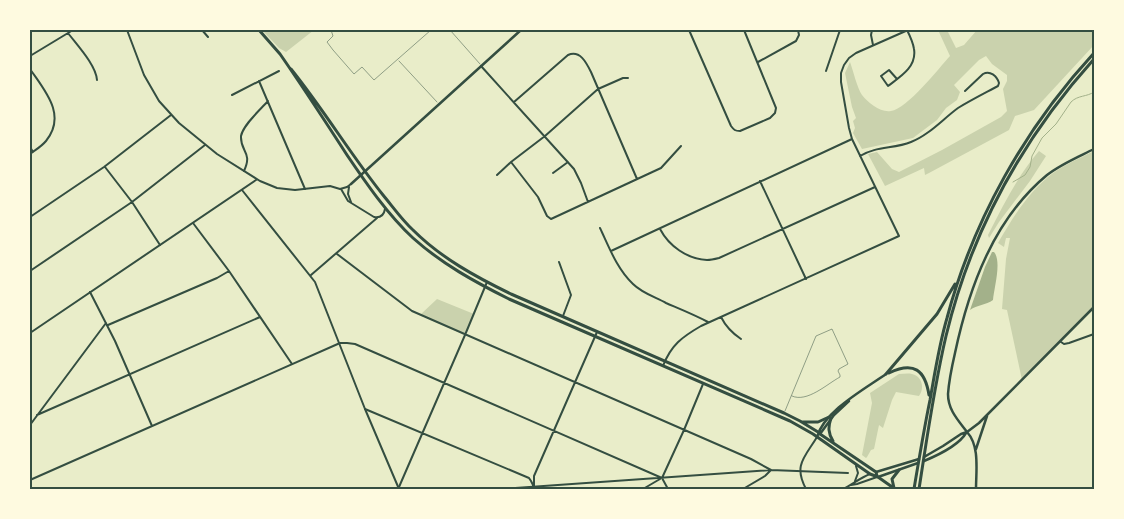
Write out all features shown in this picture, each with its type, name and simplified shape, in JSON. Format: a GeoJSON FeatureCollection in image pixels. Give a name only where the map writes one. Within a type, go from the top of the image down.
{"type":"FeatureCollection","features":[{"type":"Feature","properties":{"kind":"highway"},"geometry":{"type":"LineString","coordinates":[[259,30],[280,54],[365,172],[400,216],[432,247],[486,282],[800,421],[855,464],[870,474],[877,474]]}},
{"type":"Feature","properties":{"kind":"highway"},"geometry":{"type":"LineString","coordinates":[[914,489],[942,335],[959,277],[981,222],[1010,166],[1030,134],[1052,103],[1094,53]]}},
{"type":"Feature","properties":{"kind":"highway"},"geometry":{"type":"LineString","coordinates":[[280,54],[361,175],[383,204],[408,233],[453,268],[484,287],[818,434],[877,474],[895,489]]}},
{"type":"Feature","properties":{"kind":"highway"},"geometry":{"type":"LineString","coordinates":[[919,489],[946,336],[957,297],[977,241],[998,196],[1022,153],[1056,104],[1094,59]]}},
{"type":"Feature","properties":{"kind":"highway"},"geometry":{"type":"LineString","coordinates":[[886,374],[937,314],[959,277]]}},
{"type":"Feature","properties":{"kind":"highway"},"geometry":{"type":"LineString","coordinates":[[886,374],[904,367],[916,370],[925,379],[930,400]]}},
{"type":"Feature","properties":{"kind":"highway"},"geometry":{"type":"LineString","coordinates":[[800,421],[818,422],[830,418],[829,433],[834,444]]}},
{"type":"Feature","properties":{"kind":"highway"},"geometry":{"type":"LineString","coordinates":[[895,489],[892,479],[899,470]]}},
{"type":"Feature","properties":{"kind":"main road"},"geometry":{"type":"LineString","coordinates":[[351,184],[520,30]]}},
{"type":"Feature","properties":{"kind":"main road"},"geometry":{"type":"LineString","coordinates":[[976,489],[973,439],[951,410],[948,403],[948,394],[961,327],[970,295],[979,270],[992,245],[1021,202],[1033,188],[1058,167],[1094,149]]}},
{"type":"Feature","properties":{"kind":"main road"},"geometry":{"type":"LineString","coordinates":[[877,474],[923,457],[967,432],[988,415],[1094,307]]}},
{"type":"Feature","properties":{"kind":"main road"},"geometry":{"type":"LineString","coordinates":[[818,434],[843,403],[886,374]]}},
{"type":"Feature","properties":{"kind":"main road"},"geometry":{"type":"LineString","coordinates":[[975,453],[988,415]]}},
{"type":"Feature","properties":{"kind":"main road"},"geometry":{"type":"LineString","coordinates":[[877,474],[912,466],[932,457],[964,437],[967,432]]}},
{"type":"Feature","properties":{"kind":"street"},"geometry":{"type":"LineString","coordinates":[[30,56],[73,30]]}},
{"type":"Feature","properties":{"kind":"street"},"geometry":{"type":"LineString","coordinates":[[127,30],[148,84],[159,101],[171,115],[205,145],[269,186],[296,190],[328,186],[341,189],[351,184]]}},
{"type":"Feature","properties":{"kind":"street"},"geometry":{"type":"LineString","coordinates":[[202,30],[208,37]]}},
{"type":"Feature","properties":{"kind":"street"},"geometry":{"type":"LineString","coordinates":[[689,30],[731,126],[736,131],[770,118],[776,113],[776,108],[744,30]]}},
{"type":"Feature","properties":{"kind":"street"},"geometry":{"type":"LineString","coordinates":[[758,62],[796,42],[799,35],[798,30]]}},
{"type":"Feature","properties":{"kind":"street"},"geometry":{"type":"LineString","coordinates":[[826,71],[840,30]]}},
{"type":"Feature","properties":{"kind":"street"},"geometry":{"type":"LineString","coordinates":[[872,30],[871,35],[874,45]]}},
{"type":"Feature","properties":{"kind":"street"},"geometry":{"type":"LineString","coordinates":[[663,366],[673,346],[681,338],[708,322],[898,236],[852,139],[841,82],[841,72],[852,55],[907,30],[915,49],[910,68],[888,86],[881,76],[889,70],[896,79]]}},
{"type":"Feature","properties":{"kind":"street"},"geometry":{"type":"LineString","coordinates":[[68,33],[84,53],[97,76],[97,80]]}},
{"type":"Feature","properties":{"kind":"street"},"geometry":{"type":"LineString","coordinates":[[514,102],[561,60],[571,53],[579,54],[587,63],[637,179]]}},
{"type":"Feature","properties":{"kind":"street"},"geometry":{"type":"LineString","coordinates":[[481,66],[574,169],[582,183],[588,202]]}},
{"type":"Feature","properties":{"kind":"street"},"geometry":{"type":"LineString","coordinates":[[30,69],[50,98],[54,112],[53,127],[49,136],[43,144],[30,154]]}},
{"type":"Feature","properties":{"kind":"street"},"geometry":{"type":"LineString","coordinates":[[232,95],[279,71]]}},
{"type":"Feature","properties":{"kind":"street"},"geometry":{"type":"LineString","coordinates":[[860,156],[868,151],[900,146],[921,137],[959,108],[998,86],[999,83],[996,76],[986,72],[965,91]]}},
{"type":"Feature","properties":{"kind":"street"},"geometry":{"type":"LineString","coordinates":[[497,175],[598,89],[623,78],[628,78]]}},
{"type":"Feature","properties":{"kind":"street"},"geometry":{"type":"LineString","coordinates":[[259,81],[305,189]]}},
{"type":"Feature","properties":{"kind":"street"},"geometry":{"type":"LineString","coordinates":[[244,171],[248,161],[242,144],[242,133],[268,101]]}},
{"type":"Feature","properties":{"kind":"street"},"geometry":{"type":"LineString","coordinates":[[30,218],[104,167],[171,115]]}},
{"type":"Feature","properties":{"kind":"street"},"geometry":{"type":"LineString","coordinates":[[611,251],[852,139]]}},
{"type":"Feature","properties":{"kind":"street"},"geometry":{"type":"LineString","coordinates":[[30,271],[132,202],[205,145]]}},
{"type":"Feature","properties":{"kind":"street"},"geometry":{"type":"LineString","coordinates":[[511,162],[538,197],[547,216],[551,219],[661,168],[681,146]]}},
{"type":"Feature","properties":{"kind":"street"},"geometry":{"type":"LineString","coordinates":[[30,147],[33,152]]}},
{"type":"Feature","properties":{"kind":"street"},"geometry":{"type":"LineString","coordinates":[[553,173],[568,162]]}},
{"type":"Feature","properties":{"kind":"street"},"geometry":{"type":"LineString","coordinates":[[104,167],[132,202],[160,244]]}},
{"type":"Feature","properties":{"kind":"street"},"geometry":{"type":"LineString","coordinates":[[30,333],[257,179]]}},
{"type":"Feature","properties":{"kind":"street"},"geometry":{"type":"LineString","coordinates":[[760,181],[806,278]]}},
{"type":"Feature","properties":{"kind":"street"},"geometry":{"type":"LineString","coordinates":[[351,184],[348,188],[348,193],[352,204]]}},
{"type":"Feature","properties":{"kind":"street"},"geometry":{"type":"LineString","coordinates":[[660,228],[667,241],[688,255],[707,260],[719,258],[875,187]]}},
{"type":"Feature","properties":{"kind":"street"},"geometry":{"type":"LineString","coordinates":[[341,189],[346,199],[352,204],[376,218]]}},
{"type":"Feature","properties":{"kind":"street"},"geometry":{"type":"LineString","coordinates":[[242,190],[311,275],[319,288],[365,409],[399,488]]}},
{"type":"Feature","properties":{"kind":"street"},"geometry":{"type":"LineString","coordinates":[[311,275],[376,218],[381,216],[385,209],[383,204]]}},
{"type":"Feature","properties":{"kind":"street"},"geometry":{"type":"LineString","coordinates":[[193,222],[229,271],[292,364]]}},
{"type":"Feature","properties":{"kind":"street"},"geometry":{"type":"LineString","coordinates":[[600,228],[622,270],[639,289],[708,322]]}},
{"type":"Feature","properties":{"kind":"street"},"geometry":{"type":"LineString","coordinates":[[337,254],[412,311],[751,459],[771,470]]}},
{"type":"Feature","properties":{"kind":"street"},"geometry":{"type":"LineString","coordinates":[[559,262],[571,295],[561,321]]}},
{"type":"Feature","properties":{"kind":"street"},"geometry":{"type":"LineString","coordinates":[[30,425],[107,324],[217,278],[229,271]]}},
{"type":"Feature","properties":{"kind":"street"},"geometry":{"type":"LineString","coordinates":[[399,488],[486,282]]}},
{"type":"Feature","properties":{"kind":"street"},"geometry":{"type":"LineString","coordinates":[[90,292],[107,324],[152,426]]}},
{"type":"Feature","properties":{"kind":"street"},"geometry":{"type":"LineString","coordinates":[[720,316],[733,334],[741,339]]}},
{"type":"Feature","properties":{"kind":"street"},"geometry":{"type":"LineString","coordinates":[[37,415],[260,317]]}},
{"type":"Feature","properties":{"kind":"street"},"geometry":{"type":"LineString","coordinates":[[533,488],[534,476],[597,332]]}},
{"type":"Feature","properties":{"kind":"street"},"geometry":{"type":"LineString","coordinates":[[1061,341],[1064,344],[1069,343],[1094,334]]}},
{"type":"Feature","properties":{"kind":"street"},"geometry":{"type":"LineString","coordinates":[[30,480],[340,343],[347,343],[355,344],[662,478],[668,489]]}},
{"type":"Feature","properties":{"kind":"street"},"geometry":{"type":"LineString","coordinates":[[643,489],[662,478],[706,379]]}},
{"type":"Feature","properties":{"kind":"street"},"geometry":{"type":"LineString","coordinates":[[365,409],[529,478],[533,488]]}},
{"type":"Feature","properties":{"kind":"street"},"geometry":{"type":"LineString","coordinates":[[806,489],[801,478],[801,463],[818,434]]}},
{"type":"Feature","properties":{"kind":"street"},"geometry":{"type":"LineString","coordinates":[[855,464],[858,473],[855,481]]}},
{"type":"Feature","properties":{"kind":"street"},"geometry":{"type":"LineString","coordinates":[[743,489],[765,476],[771,470]]}},
{"type":"Feature","properties":{"kind":"street"},"geometry":{"type":"LineString","coordinates":[[502,489],[771,470],[848,473]]}},
{"type":"Feature","properties":{"kind":"street"},"geometry":{"type":"LineString","coordinates":[[851,485],[870,474]]}},
{"type":"Feature","properties":{"kind":"street"},"geometry":{"type":"LineString","coordinates":[[843,489],[877,474]]}},
{"type":"Feature","properties":{"kind":"lane"},"geometry":{"type":"LineString","coordinates":[[331,30],[333,36],[327,42],[333,50],[354,74],[362,67],[374,80],[431,30]]}},
{"type":"Feature","properties":{"kind":"lane"},"geometry":{"type":"LineString","coordinates":[[450,30],[481,66]]}},
{"type":"Feature","properties":{"kind":"lane"},"geometry":{"type":"LineString","coordinates":[[398,60],[439,104]]}},
{"type":"Feature","properties":{"kind":"lane"},"geometry":{"type":"LineString","coordinates":[[784,413],[816,336],[832,329],[848,364],[839,369],[840,377],[819,390],[806,397],[797,399],[792,396]]}},
{"type":"Feature","properties":{"kind":"shaded area"},"geometry":{"type":"Polygon","coordinates":[[[262,30],[314,30],[286,52],[279,48],[262,30]]]}},
{"type":"Feature","properties":{"kind":"shaded area"},"geometry":{"type":"Polygon","coordinates":[[[938,30],[947,30],[956,48],[964,45],[977,30],[1094,30],[1094,45],[1034,110],[1015,116],[1009,130],[925,175],[924,168],[885,186],[868,154],[877,152],[892,169],[899,172],[1001,117],[1007,111],[1003,89],[1007,81],[1007,75],[992,64],[986,56],[979,60],[954,85],[960,92],[957,100],[946,108],[937,120],[913,138],[862,149],[853,133],[855,128],[853,121],[856,118],[845,73],[850,62],[858,88],[871,104],[887,111],[898,109],[914,96],[950,56],[938,30]]]}},
{"type":"Feature","properties":{"kind":"shaded area"},"geometry":{"type":"Polygon","coordinates":[[[1039,151],[1046,156],[989,238],[988,235],[1011,191],[1039,151]]]}},
{"type":"Feature","properties":{"kind":"shaded area"},"geometry":{"type":"Polygon","coordinates":[[[1094,151],[1094,307],[1022,380],[1007,310],[1002,309],[1006,259],[1010,238],[1006,238],[1004,247],[998,243],[1022,205],[1044,180],[1063,167],[1094,151]]]}},
{"type":"Feature","properties":{"kind":"shaded area"},"geometry":{"type":"Polygon","coordinates":[[[992,252],[996,256],[997,262],[993,300],[970,310],[985,267],[992,252]]]}},
{"type":"Feature","properties":{"kind":"shaded area"},"geometry":{"type":"Polygon","coordinates":[[[437,299],[474,314],[465,335],[420,315],[437,299]]]}},
{"type":"Feature","properties":{"kind":"shaded area"},"geometry":{"type":"Polygon","coordinates":[[[899,374],[910,374],[918,377],[922,386],[921,393],[919,396],[896,392],[883,428],[879,425],[874,449],[871,450],[866,458],[862,455],[872,403],[870,393],[899,374]]]}},
{"type":"Feature","properties":{"kind":"waterway"},"geometry":{"type":"LineString","coordinates":[[1013,182],[1025,175],[1030,167],[1032,156],[1042,138],[1056,124],[1071,102],[1094,92]]}}]}
